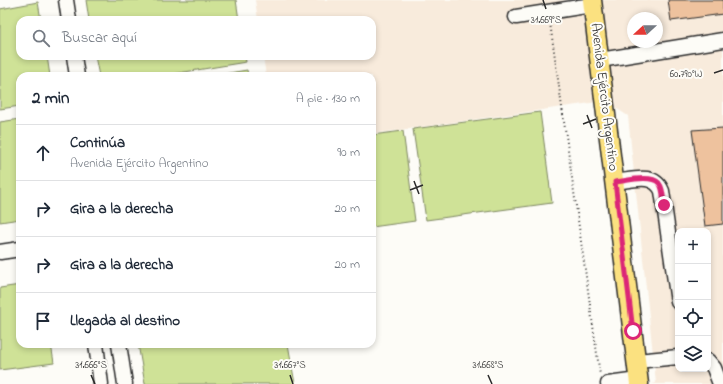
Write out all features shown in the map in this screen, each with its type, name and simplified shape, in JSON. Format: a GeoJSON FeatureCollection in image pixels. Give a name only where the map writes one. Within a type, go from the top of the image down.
{"type":"FeatureCollection","features":[{"type":"Feature","properties":{"kind":"main road","name":"Avenida Ejército Argentino"},"geometry":{"type":"LineString","coordinates":[[592,2],[639,382]]}},
{"type":"Feature","properties":{"kind":"street"},"geometry":{"type":"LineString","coordinates":[[66,0],[68,16]]}},
{"type":"Feature","properties":{"kind":"street"},"geometry":{"type":"LineString","coordinates":[[516,17],[549,12],[592,2]]}},
{"type":"Feature","properties":{"kind":"street"},"geometry":{"type":"LineString","coordinates":[[600,60],[723,40]]}},
{"type":"Feature","properties":{"kind":"street"},"geometry":{"type":"LineString","coordinates":[[75,60],[76,72]]}},
{"type":"Feature","properties":{"kind":"street"},"geometry":{"type":"LineString","coordinates":[[615,182],[650,178],[659,183],[662,191],[678,300]]}},
{"type":"Feature","properties":{"kind":"street"},"geometry":{"type":"LineString","coordinates":[[0,252],[16,250]]}},
{"type":"Feature","properties":{"kind":"street"},"geometry":{"type":"LineString","coordinates":[[96,348],[101,384]]}},
{"type":"Feature","properties":{"kind":"street"},"geometry":{"type":"LineString","coordinates":[[120,348],[125,384]]}},
{"type":"Feature","properties":{"kind":"street"},"geometry":{"type":"LineString","coordinates":[[637,361],[675,357]]}},
{"type":"Feature","properties":{"kind":"street"},"geometry":{"type":"LineString","coordinates":[[711,364],[714,368],[720,384]]}},
{"type":"Feature","properties":{"kind":"street"},"geometry":{"type":"LineString","coordinates":[[605,380],[639,382]]}},
{"type":"Feature","properties":{"kind":"path"},"geometry":{"type":"LineString","coordinates":[[549,12],[605,380]]}},
{"type":"Feature","properties":{"kind":"shaded area"},"geometry":{"type":"Polygon","coordinates":[[[255,0],[723,0],[723,384],[652,384],[656,383],[628,116],[605,101],[376,133],[376,72],[265,72],[264,60],[376,60],[376,16],[257,16],[255,0]]]}},
{"type":"Feature","properties":{"kind":"green space"},"geometry":{"type":"Polygon","coordinates":[[[86,0],[236,0],[238,16],[88,16],[86,0]]]}},
{"type":"Feature","properties":{"kind":"green space"},"geometry":{"type":"Polygon","coordinates":[[[38,2],[40,16],[16,16],[16,60],[48,60],[49,72],[16,72],[16,107],[0,109],[0,9],[38,2]]]}},
{"type":"Feature","properties":{"kind":"green space"},"geometry":{"type":"Polygon","coordinates":[[[96,60],[246,60],[246,62],[185,72],[98,72],[96,60]]]}},
{"type":"Feature","properties":{"kind":"green space"},"geometry":{"type":"Polygon","coordinates":[[[247,70],[247,72],[235,72],[247,70]]]}},
{"type":"Feature","properties":{"kind":"green space"},"geometry":{"type":"Polygon","coordinates":[[[540,112],[552,203],[426,220],[413,129],[540,112]]]}},
{"type":"Feature","properties":{"kind":"green space"},"geometry":{"type":"Polygon","coordinates":[[[16,120],[16,220],[0,222],[0,122],[16,120]]]}},
{"type":"Feature","properties":{"kind":"green space"},"geometry":{"type":"Polygon","coordinates":[[[403,131],[415,221],[376,226],[376,134],[403,131]]]}},
{"type":"Feature","properties":{"kind":"green space"},"geometry":{"type":"Polygon","coordinates":[[[16,286],[16,348],[52,348],[54,363],[0,370],[0,288],[16,286]]]}},
{"type":"Feature","properties":{"kind":"green space"},"geometry":{"type":"Polygon","coordinates":[[[139,348],[289,348],[295,384],[145,384],[139,348]]]}},
{"type":"Feature","properties":{"kind":"building"},"geometry":{"type":"Polygon","coordinates":[[[668,0],[723,0],[723,14],[671,21],[668,0]]]}},
{"type":"Feature","properties":{"kind":"building"},"geometry":{"type":"Polygon","coordinates":[[[723,128],[723,224],[705,226],[692,130],[723,128]]]}},
{"type":"Feature","properties":{"kind":"route"},"geometry":{"type":"LineString","coordinates":[[633,331],[615,182],[650,178],[659,183],[664,205]]}}]}
